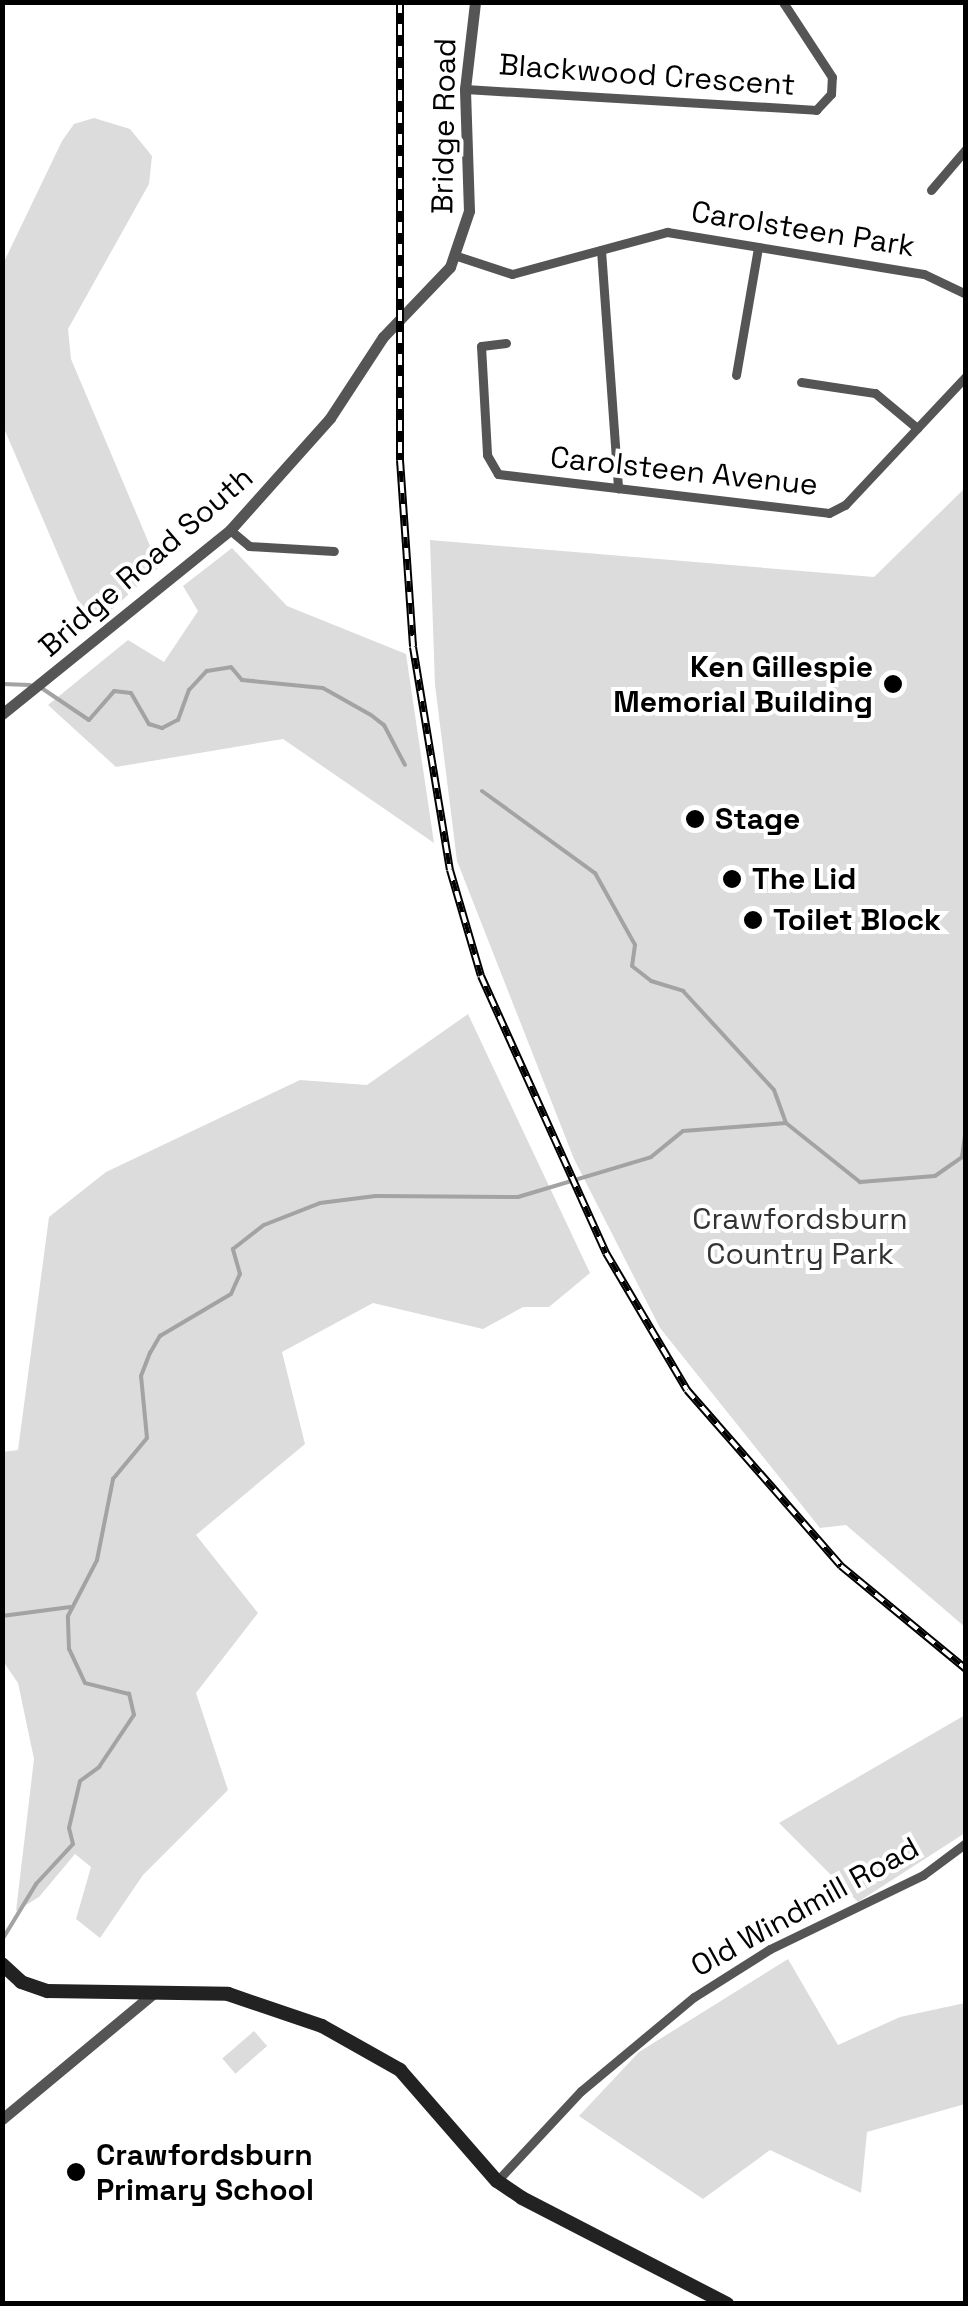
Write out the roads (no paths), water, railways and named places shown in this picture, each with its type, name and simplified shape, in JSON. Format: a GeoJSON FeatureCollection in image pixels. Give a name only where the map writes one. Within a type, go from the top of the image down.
{"type":"FeatureCollection","features":[{"type":"Feature","properties":{"kind":"main road"},"geometry":{"type":"LineString","coordinates":[[2,1964],[21,1982],[47,1991],[156,1991],[252,1997],[369,2049],[412,2083],[497,2181],[726,2304]]}},
{"type":"Feature","properties":{"kind":"street","name":"Bridge Road"},"geometry":{"type":"LineString","coordinates":[[423,297],[457,256],[469,211],[465,89],[475,2]]}},
{"type":"Feature","properties":{"kind":"street","name":"Blackwood Crescent"},"geometry":{"type":"LineString","coordinates":[[465,89],[816,110],[831,94],[832,77],[783,2]]}},
{"type":"Feature","properties":{"kind":"street"},"geometry":{"type":"LineString","coordinates":[[931,190],[966,150]]}},
{"type":"Feature","properties":{"kind":"street","name":"Carolsteen Park"},"geometry":{"type":"LineString","coordinates":[[457,256],[512,274],[667,232],[932,276],[966,294]]}},
{"type":"Feature","properties":{"kind":"street"},"geometry":{"type":"LineString","coordinates":[[736,374],[758,247]]}},
{"type":"Feature","properties":{"kind":"street"},"geometry":{"type":"LineString","coordinates":[[601,250],[618,488]]}},
{"type":"Feature","properties":{"kind":"street","name":"Bridge Road South"},"geometry":{"type":"LineString","coordinates":[[2,714],[230,530],[282,476],[383,338],[423,297]]}},
{"type":"Feature","properties":{"kind":"street","name":"Carolsteen Avenue"},"geometry":{"type":"LineString","coordinates":[[506,343],[480,346],[490,466],[509,478],[829,513],[845,505],[966,376]]}},
{"type":"Feature","properties":{"kind":"street"},"geometry":{"type":"LineString","coordinates":[[801,382],[874,393],[917,428]]}},
{"type":"Feature","properties":{"kind":"street"},"geometry":{"type":"LineString","coordinates":[[230,530],[250,546],[334,551]]}},
{"type":"Feature","properties":{"kind":"street","name":"Old Windmill Road"},"geometry":{"type":"LineString","coordinates":[[497,2181],[581,2090],[694,1996],[770,1950],[923,1875],[966,1843]]}},
{"type":"Feature","properties":{"kind":"street"},"geometry":{"type":"LineString","coordinates":[[2,2119],[156,1991]]}},
{"type":"Feature","properties":{"kind":"waterway"},"geometry":{"type":"LineString","coordinates":[[40,687],[89,720],[114,691],[131,693],[149,724],[162,728],[178,720],[189,690],[207,671],[231,667],[242,680],[323,688],[371,715],[384,725],[405,765]]}},
{"type":"Feature","properties":{"kind":"waterway"},"geometry":{"type":"LineString","coordinates":[[2,684],[30,685]]}},
{"type":"Feature","properties":{"kind":"waterway"},"geometry":{"type":"LineString","coordinates":[[482,791],[595,873],[635,945],[632,966],[651,981],[683,991],[774,1090],[786,1123],[860,1182],[935,1176],[962,1157],[966,1127]]}},
{"type":"Feature","properties":{"kind":"waterway"},"geometry":{"type":"LineString","coordinates":[[2,1940],[36,1884],[73,1844],[69,1828],[80,1781],[99,1767],[134,1715],[129,1694],[85,1683],[69,1649],[68,1616],[97,1560],[113,1479],[147,1438],[141,1376],[150,1353],[160,1336],[231,1294],[240,1274],[233,1249],[264,1225],[320,1203],[376,1196],[518,1197],[651,1157],[683,1131],[786,1123]]}},
{"type":"Feature","properties":{"kind":"waterway"},"geometry":{"type":"LineString","coordinates":[[2,1616],[70,1607]]}},
{"type":"Feature","properties":{"kind":"railway"},"geometry":{"type":"LineString","coordinates":[[400,2],[400,460],[413,647],[450,870],[481,976],[606,1253],[687,1390],[841,1566],[966,1669]]}},
{"type":"Feature","properties":{"kind":"place","name":"Ken Gillespie Memorial Building"},"geometry":{"type":"Point","coordinates":[893,684]}},
{"type":"Feature","properties":{"kind":"place","name":"Stage"},"geometry":{"type":"Point","coordinates":[695,819]}},
{"type":"Feature","properties":{"kind":"place","name":"The Lid"},"geometry":{"type":"Point","coordinates":[732,879]}},
{"type":"Feature","properties":{"kind":"place","name":"Toilet Block"},"geometry":{"type":"Point","coordinates":[753,920]}},
{"type":"Feature","properties":{"kind":"place","name":"Crawfordsburn Primary School"},"geometry":{"type":"Point","coordinates":[76,2172]}},
{"type":"Feature","properties":{"kind":"park label","name":"Crawfordsburn Country Park"},"geometry":{"type":"Point","coordinates":[800,1236]}}]}
